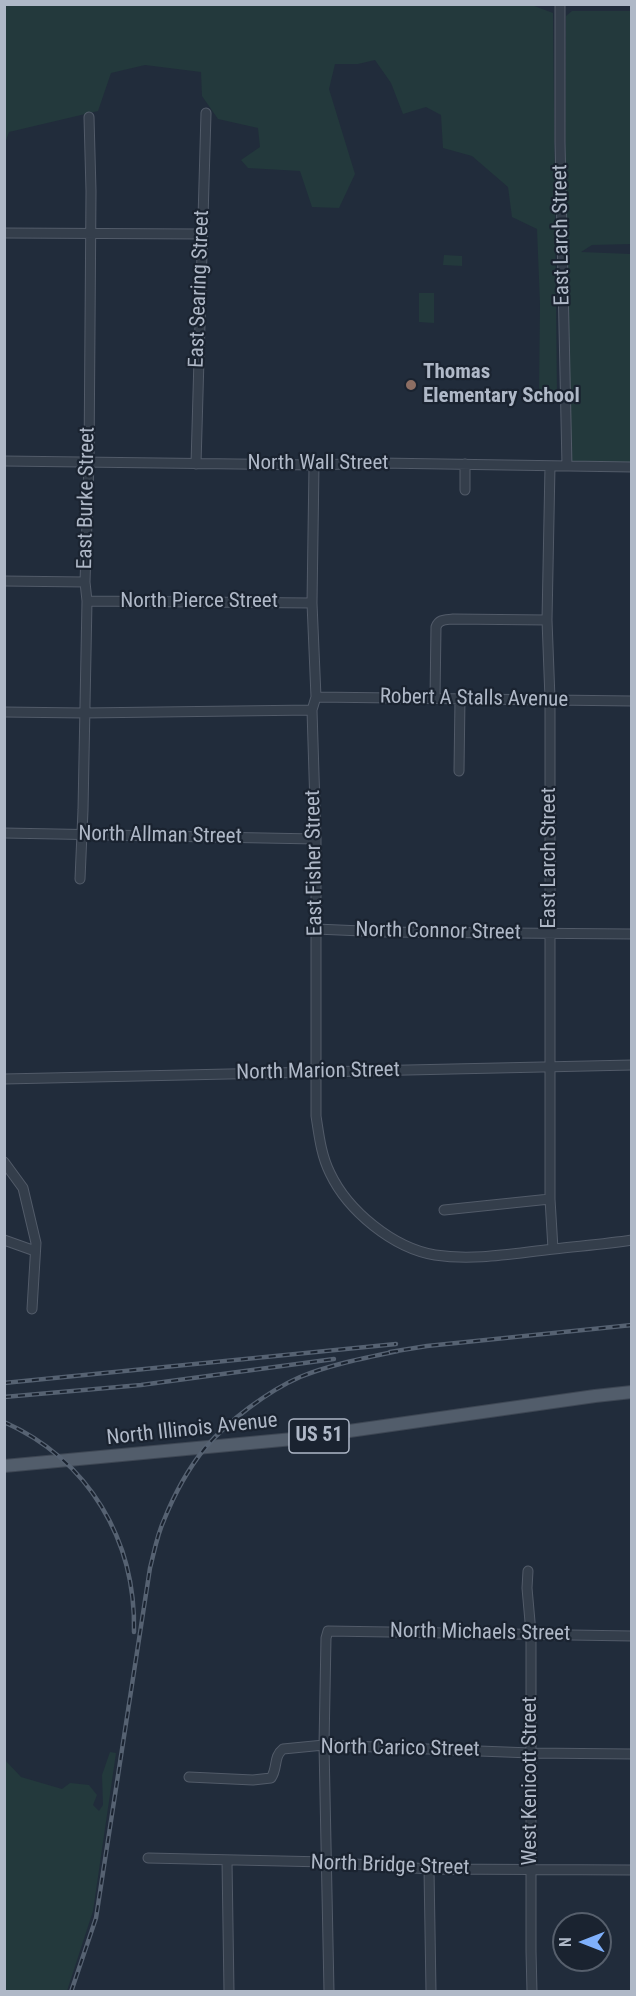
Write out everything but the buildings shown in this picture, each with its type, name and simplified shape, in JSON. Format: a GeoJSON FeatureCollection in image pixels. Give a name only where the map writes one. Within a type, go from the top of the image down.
{"type":"FeatureCollection","features":[{"type":"Feature","properties":{"kind":"main road","name":"North Illinois Avenue"},"geometry":{"type":"LineString","coordinates":[[4,1466],[293,1439],[632,1392]]}},
{"type":"Feature","properties":{"kind":"street","name":"East Larch Street"},"geometry":{"type":"LineString","coordinates":[[560,4],[560,142],[567,466]]}},
{"type":"Feature","properties":{"kind":"street","name":"East Searing Street"},"geometry":{"type":"LineString","coordinates":[[196,464],[206,113]]}},
{"type":"Feature","properties":{"kind":"street","name":"East Burke Street"},"geometry":{"type":"LineString","coordinates":[[80,879],[89,462],[89,117]]}},
{"type":"Feature","properties":{"kind":"street"},"geometry":{"type":"LineString","coordinates":[[4,233],[201,234]]}},
{"type":"Feature","properties":{"kind":"street","name":"North Wall Street"},"geometry":{"type":"LineString","coordinates":[[4,461],[632,467]]}},
{"type":"Feature","properties":{"kind":"street"},"geometry":{"type":"LineString","coordinates":[[465,464],[465,490]]}},
{"type":"Feature","properties":{"kind":"street","name":"East Fisher Street"},"geometry":{"type":"LineString","coordinates":[[314,465],[312,603],[316,697],[312,710],[316,838],[315,1072],[316,1116],[320,1145],[330,1173],[342,1193],[361,1215],[405,1245],[435,1255],[479,1257],[515,1255],[632,1240]]}},
{"type":"Feature","properties":{"kind":"street","name":"East Larch Street"},"geometry":{"type":"LineString","coordinates":[[550,466],[547,620],[550,699],[549,1199],[553,1249]]}},
{"type":"Feature","properties":{"kind":"street"},"geometry":{"type":"LineString","coordinates":[[4,581],[86,582]]}},
{"type":"Feature","properties":{"kind":"street","name":"North Pierce Street"},"geometry":{"type":"LineString","coordinates":[[87,601],[312,603]]}},
{"type":"Feature","properties":{"kind":"street"},"geometry":{"type":"LineString","coordinates":[[435,698],[436,627],[438,622],[453,619],[547,620]]}},
{"type":"Feature","properties":{"kind":"street","name":"Robert A Stalls Avenue"},"geometry":{"type":"LineString","coordinates":[[316,697],[632,701]]}},
{"type":"Feature","properties":{"kind":"street"},"geometry":{"type":"LineString","coordinates":[[459,771],[460,698]]}},
{"type":"Feature","properties":{"kind":"street"},"geometry":{"type":"LineString","coordinates":[[4,712],[312,710]]}},
{"type":"Feature","properties":{"kind":"street","name":"North Allman Street"},"geometry":{"type":"LineString","coordinates":[[4,833],[316,838]]}},
{"type":"Feature","properties":{"kind":"street","name":"North Connor Street"},"geometry":{"type":"LineString","coordinates":[[316,929],[385,933],[632,934]]}},
{"type":"Feature","properties":{"kind":"street","name":"North Marion Street"},"geometry":{"type":"LineString","coordinates":[[4,1079],[632,1065]]}},
{"type":"Feature","properties":{"kind":"street"},"geometry":{"type":"LineString","coordinates":[[4,1161],[23,1188],[36,1243],[32,1309]]}},
{"type":"Feature","properties":{"kind":"street"},"geometry":{"type":"LineString","coordinates":[[444,1210],[549,1199]]}},
{"type":"Feature","properties":{"kind":"street"},"geometry":{"type":"LineString","coordinates":[[4,1240],[36,1251]]}},
{"type":"Feature","properties":{"kind":"street","name":"West Kenicott Street"},"geometry":{"type":"LineString","coordinates":[[528,1571],[527,1588],[531,1633],[532,1992]]}},
{"type":"Feature","properties":{"kind":"street","name":"North Michaels Street"},"geometry":{"type":"LineString","coordinates":[[324,1745],[328,1631],[632,1636]]}},
{"type":"Feature","properties":{"kind":"street"},"geometry":{"type":"LineString","coordinates":[[324,1745],[329,1992]]}},
{"type":"Feature","properties":{"kind":"street","name":"North Carico Street"},"geometry":{"type":"LineString","coordinates":[[189,1777],[253,1780],[272,1778],[275,1773],[276,1758],[283,1749],[324,1745],[531,1753],[632,1754]]}},
{"type":"Feature","properties":{"kind":"street","name":"North Bridge Street"},"geometry":{"type":"LineString","coordinates":[[148,1858],[326,1862],[429,1869],[632,1870]]}},
{"type":"Feature","properties":{"kind":"street"},"geometry":{"type":"LineString","coordinates":[[226,1861],[229,1992]]}},
{"type":"Feature","properties":{"kind":"street"},"geometry":{"type":"LineString","coordinates":[[429,1869],[431,1992]]}},
{"type":"Feature","properties":{"kind":"green space"},"geometry":{"type":"Polygon","coordinates":[[[529,4],[553,13],[557,396],[547,400],[539,393],[540,304],[537,229],[512,217],[508,187],[472,156],[443,148],[441,115],[426,107],[403,114],[391,83],[375,60],[358,64],[335,64],[329,89],[355,174],[339,208],[312,207],[300,171],[248,168],[241,160],[260,147],[258,128],[218,119],[202,96],[201,72],[145,65],[111,73],[98,111],[9,132],[5,143],[5,5],[529,4]]]}},
{"type":"Feature","properties":{"kind":"green space"},"geometry":{"type":"Polygon","coordinates":[[[572,11],[631,11],[631,244],[592,245],[581,252],[631,254],[631,467],[567,466],[562,252],[568,252],[565,245],[566,16],[572,11]]]}},
{"type":"Feature","properties":{"kind":"green space"},"geometry":{"type":"Polygon","coordinates":[[[444,255],[462,256],[462,266],[443,265],[444,255]]]}},
{"type":"Feature","properties":{"kind":"green space"},"geometry":{"type":"Polygon","coordinates":[[[419,293],[434,293],[434,323],[419,322],[419,293]]]}},
{"type":"Feature","properties":{"kind":"green space"},"geometry":{"type":"Polygon","coordinates":[[[110,1752],[116,1753],[93,1911],[67,1991],[5,1991],[5,1760],[21,1777],[62,1789],[70,1783],[89,1785],[97,1795],[93,1805],[99,1811],[103,1805],[102,1775],[110,1752]]]}},
{"type":"Feature","properties":{"kind":"railway"},"geometry":{"type":"LineString","coordinates":[[390,1352],[427,1346],[632,1325]]}},
{"type":"Feature","properties":{"kind":"railway"},"geometry":{"type":"LineString","coordinates":[[4,1383],[396,1344]]}},
{"type":"Feature","properties":{"kind":"railway"},"geometry":{"type":"LineString","coordinates":[[71,1992],[96,1918],[150,1568],[159,1532],[177,1492],[193,1465],[214,1438],[262,1398],[300,1377],[324,1368],[398,1351]]}},
{"type":"Feature","properties":{"kind":"railway"},"geometry":{"type":"LineString","coordinates":[[4,1397],[141,1385],[334,1359]]}},
{"type":"Feature","properties":{"kind":"railway"},"geometry":{"type":"LineString","coordinates":[[4,1422],[34,1438],[60,1458],[83,1481],[102,1507],[116,1535],[126,1566],[132,1598],[134,1632]]}},
{"type":"Feature","properties":{"kind":"place","name":"Thomas Elementary School"},"geometry":{"type":"Point","coordinates":[411,385]}}]}
